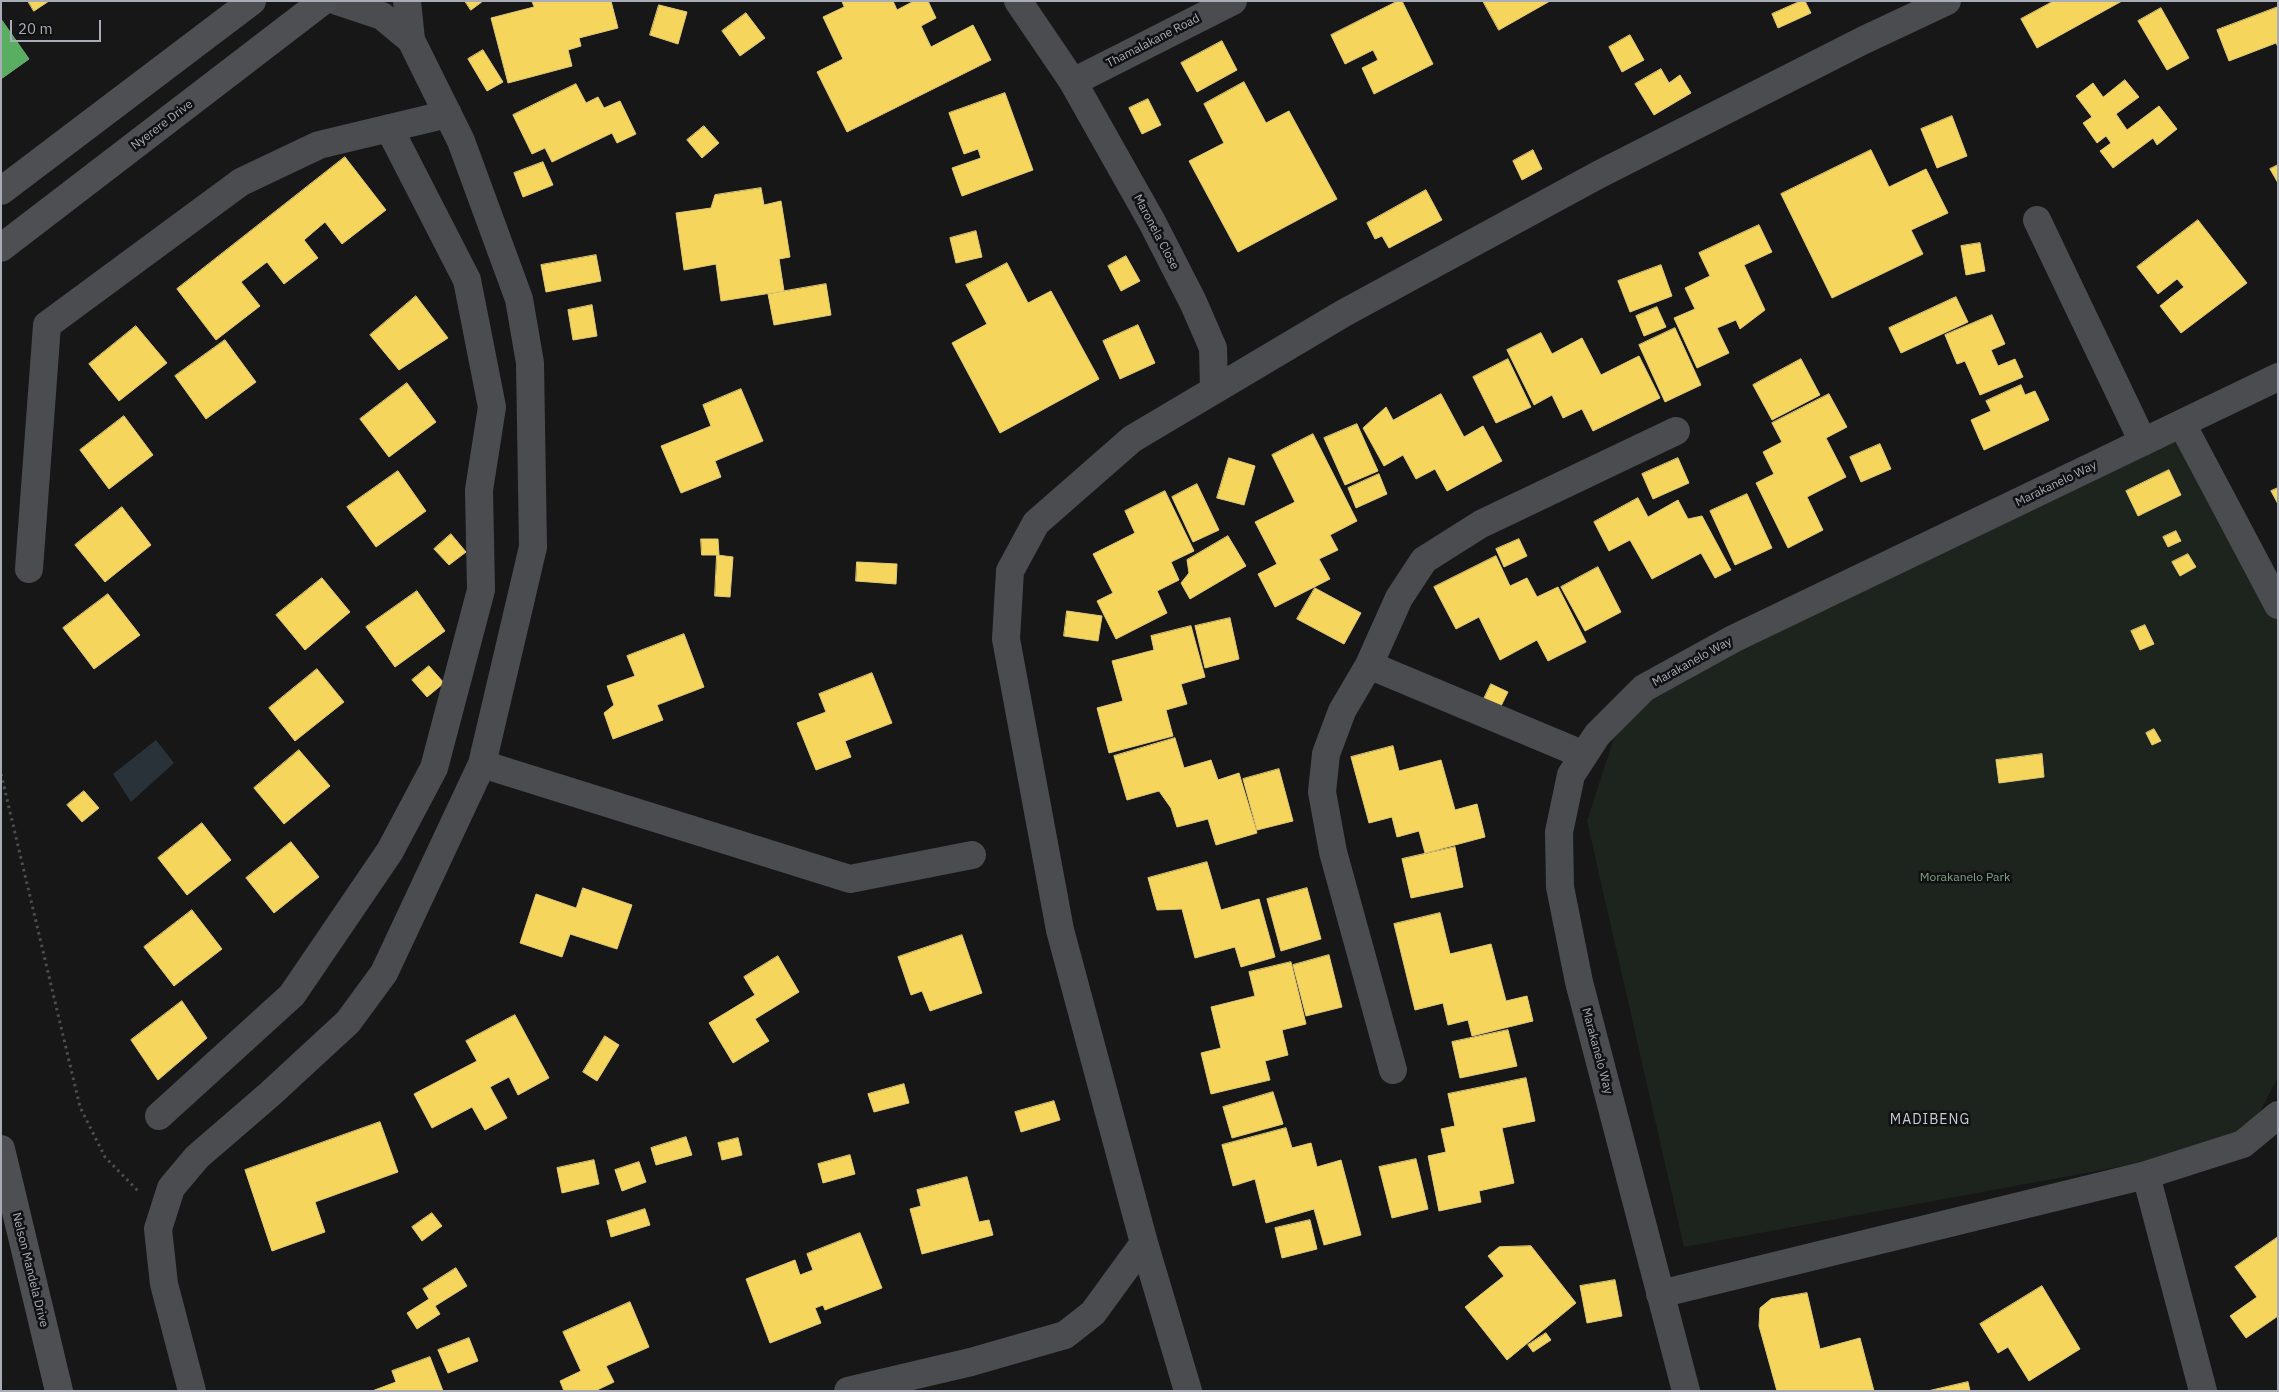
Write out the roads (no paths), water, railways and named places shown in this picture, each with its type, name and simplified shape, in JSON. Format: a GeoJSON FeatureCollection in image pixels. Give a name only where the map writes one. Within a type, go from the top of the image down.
{"type":"FeatureCollection","features":[{"type":"Feature","properties":{"kind":"main road"},"geometry":{"type":"LineString","coordinates":[[1,191],[252,1]]}},
{"type":"Feature","properties":{"kind":"main road","name":"Nyerere Drive"},"geometry":{"type":"LineString","coordinates":[[1,248],[323,1]]}},
{"type":"Feature","properties":{"kind":"main road","name":"Nelson Mandela Drive"},"geometry":{"type":"LineString","coordinates":[[1,1149],[59,1391]]}},
{"type":"Feature","properties":{"kind":"street"},"geometry":{"type":"LineString","coordinates":[[337,1],[382,16],[411,40]]}},
{"type":"Feature","properties":{"kind":"street"},"geometry":{"type":"LineString","coordinates":[[192,1391],[164,1284],[158,1229],[170,1188],[197,1157],[270,1094],[348,1022],[384,973],[482,764],[533,547],[530,363],[519,299],[461,141],[411,40],[407,1]]}},
{"type":"Feature","properties":{"kind":"street","name":"Maronela Close"},"geometry":{"type":"LineString","coordinates":[[1018,1],[1073,82],[1152,222],[1193,302],[1212,348],[1214,390]]}},
{"type":"Feature","properties":{"kind":"street","name":"Thamalakane Road"},"geometry":{"type":"LineString","coordinates":[[1073,82],[1233,1]]}},
{"type":"Feature","properties":{"kind":"street"},"geometry":{"type":"LineString","coordinates":[[1188,1391],[1144,1244],[1060,930],[1006,639],[1010,571],[1036,523],[1132,438],[1344,313],[1598,175],[1864,40],[1947,1]]}},
{"type":"Feature","properties":{"kind":"street"},"geometry":{"type":"LineString","coordinates":[[29,569],[47,325],[241,182],[319,145],[448,114]]}},
{"type":"Feature","properties":{"kind":"street"},"geometry":{"type":"LineString","coordinates":[[159,1116],[292,995],[390,851],[434,768],[480,590],[480,490],[492,407],[467,280],[389,128]]}},
{"type":"Feature","properties":{"kind":"street"},"geometry":{"type":"LineString","coordinates":[[2037,220],[2143,442]]}},
{"type":"Feature","properties":{"kind":"street","name":"Marakanelo Way"},"geometry":{"type":"LineString","coordinates":[[1686,1391],[1579,982],[1560,887],[1559,832],[1571,775],[1597,735],[1644,688],[1733,639],[2278,377]]}},
{"type":"Feature","properties":{"kind":"street"},"geometry":{"type":"LineString","coordinates":[[2182,424],[2278,605]]}},
{"type":"Feature","properties":{"kind":"street"},"geometry":{"type":"LineString","coordinates":[[1393,1070],[1333,852],[1322,792],[1326,754],[1338,720],[1369,665],[1399,598],[1424,560],[1481,524],[1676,431]]}},
{"type":"Feature","properties":{"kind":"street"},"geometry":{"type":"LineString","coordinates":[[1369,665],[1584,755]]}},
{"type":"Feature","properties":{"kind":"street"},"geometry":{"type":"LineString","coordinates":[[482,764],[850,880],[972,855]]}},
{"type":"Feature","properties":{"kind":"street"},"geometry":{"type":"LineString","coordinates":[[1660,1294],[2146,1175],[2243,1144],[2278,1115]]}},
{"type":"Feature","properties":{"kind":"street"},"geometry":{"type":"LineString","coordinates":[[2146,1175],[2203,1391]]}},
{"type":"Feature","properties":{"kind":"street"},"geometry":{"type":"LineString","coordinates":[[848,1391],[971,1362],[1065,1335],[1093,1313],[1144,1244]]}},
{"type":"Feature","properties":{"kind":"district","name":"MADIBENG"},"geometry":{"type":"Point","coordinates":[1930,1120]}},
{"type":"Feature","properties":{"kind":"park label","name":"Morakanelo Park"},"geometry":{"type":"Point","coordinates":[1965,878]}}]}
